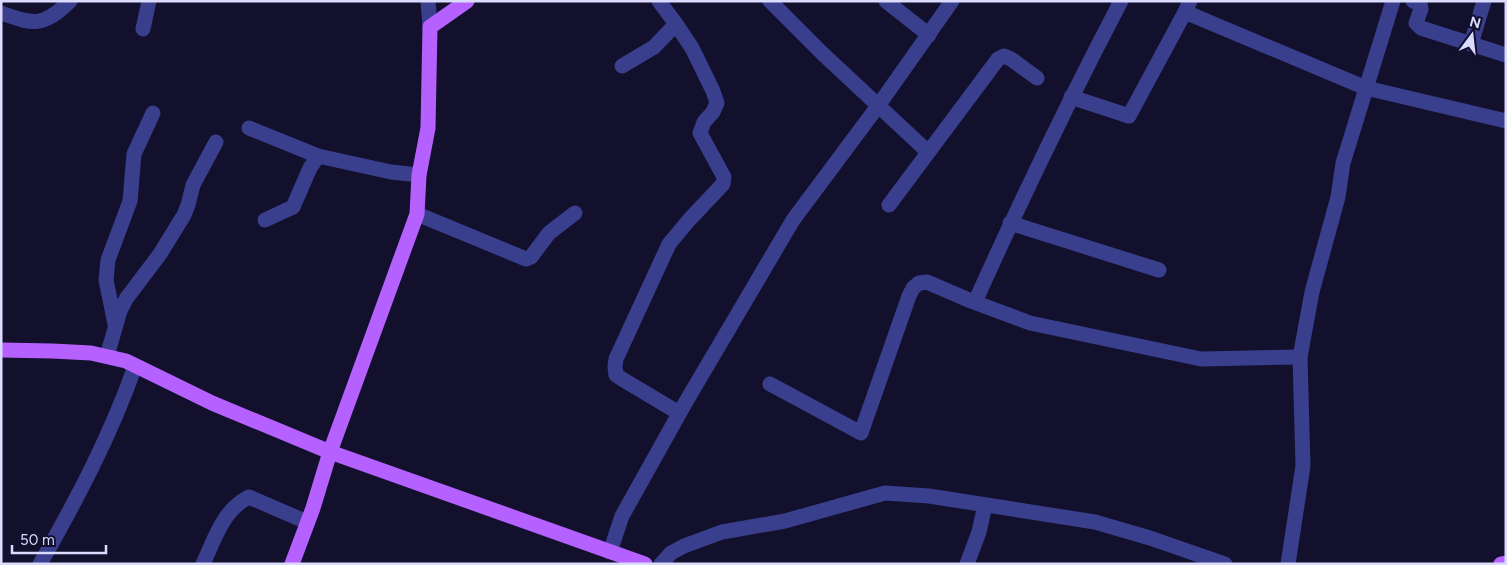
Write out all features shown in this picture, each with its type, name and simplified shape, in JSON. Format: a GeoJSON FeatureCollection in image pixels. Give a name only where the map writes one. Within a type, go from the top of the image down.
{"type":"FeatureCollection","features":[{"type":"Feature","properties":{"kind":"main road"},"geometry":{"type":"LineString","coordinates":[[292,564],[330,452],[417,214],[419,176],[428,128],[430,27],[467,1]]}},
{"type":"Feature","properties":{"kind":"main road"},"geometry":{"type":"LineString","coordinates":[[1,350],[91,353],[126,361],[212,403],[330,452],[610,552],[629,561],[644,564]]}},
{"type":"Feature","properties":{"kind":"main road"},"geometry":{"type":"LineString","coordinates":[[1501,564],[1506,563]]}},
{"type":"Feature","properties":{"kind":"street"},"geometry":{"type":"LineString","coordinates":[[1,13],[27,22],[39,22],[49,19],[70,1]]}},
{"type":"Feature","properties":{"kind":"street"},"geometry":{"type":"LineString","coordinates":[[143,29],[149,1]]}},
{"type":"Feature","properties":{"kind":"street"},"geometry":{"type":"LineString","coordinates":[[428,1],[430,27]]}},
{"type":"Feature","properties":{"kind":"street"},"geometry":{"type":"LineString","coordinates":[[659,1],[692,48],[713,91],[717,104],[704,122],[700,133],[724,177],[723,184],[669,244],[616,359],[615,367],[616,374],[622,379],[680,413]]}},
{"type":"Feature","properties":{"kind":"street"},"geometry":{"type":"LineString","coordinates":[[770,1],[822,54],[928,152]]}},
{"type":"Feature","properties":{"kind":"street"},"geometry":{"type":"LineString","coordinates":[[886,1],[929,35]]}},
{"type":"Feature","properties":{"kind":"street"},"geometry":{"type":"LineString","coordinates":[[610,552],[622,516],[793,220],[878,106],[952,1]]}},
{"type":"Feature","properties":{"kind":"street"},"geometry":{"type":"LineString","coordinates":[[975,302],[1010,223],[1071,97],[1121,1]]}},
{"type":"Feature","properties":{"kind":"street"},"geometry":{"type":"LineString","coordinates":[[1288,564],[1303,466],[1300,357],[1312,292],[1338,197],[1343,163],[1393,1]]}},
{"type":"Feature","properties":{"kind":"street"},"geometry":{"type":"LineString","coordinates":[[1413,1],[1420,4],[1416,23],[1421,28],[1506,55]]}},
{"type":"Feature","properties":{"kind":"street"},"geometry":{"type":"LineString","coordinates":[[1471,44],[1484,1]]}},
{"type":"Feature","properties":{"kind":"street"},"geometry":{"type":"LineString","coordinates":[[1071,97],[1129,116],[1187,7],[1366,87],[1506,121]]}},
{"type":"Feature","properties":{"kind":"street"},"geometry":{"type":"LineString","coordinates":[[622,66],[654,48],[676,24]]}},
{"type":"Feature","properties":{"kind":"street"},"geometry":{"type":"LineString","coordinates":[[889,205],[998,59],[1004,56],[1011,59],[1037,78]]}},
{"type":"Feature","properties":{"kind":"street"},"geometry":{"type":"LineString","coordinates":[[115,326],[106,280],[108,260],[130,201],[134,154],[152,113]]}},
{"type":"Feature","properties":{"kind":"street"},"geometry":{"type":"LineString","coordinates":[[249,128],[318,156],[391,172],[419,176]]}},
{"type":"Feature","properties":{"kind":"street"},"geometry":{"type":"LineString","coordinates":[[106,356],[120,311],[126,299],[160,254],[184,215],[193,185],[216,142]]}},
{"type":"Feature","properties":{"kind":"street"},"geometry":{"type":"LineString","coordinates":[[265,220],[293,207],[310,168],[318,156]]}},
{"type":"Feature","properties":{"kind":"street"},"geometry":{"type":"LineString","coordinates":[[417,214],[526,259],[532,257],[549,233],[575,214]]}},
{"type":"Feature","properties":{"kind":"street"},"geometry":{"type":"LineString","coordinates":[[1010,223],[1159,270]]}},
{"type":"Feature","properties":{"kind":"street"},"geometry":{"type":"LineString","coordinates":[[770,384],[861,433],[913,288],[919,283],[927,282],[1030,323],[1201,359],[1300,357]]}},
{"type":"Feature","properties":{"kind":"street"},"geometry":{"type":"LineString","coordinates":[[40,564],[80,490],[124,400],[135,366]]}},
{"type":"Feature","properties":{"kind":"street"},"geometry":{"type":"LineString","coordinates":[[661,564],[671,553],[684,546],[722,532],[785,521],[885,493],[929,496],[1095,522],[1150,538],[1225,564]]}},
{"type":"Feature","properties":{"kind":"street"},"geometry":{"type":"LineString","coordinates":[[203,564],[227,513],[239,502],[249,497],[307,522]]}},
{"type":"Feature","properties":{"kind":"street"},"geometry":{"type":"LineString","coordinates":[[967,564],[985,505]]}}]}
